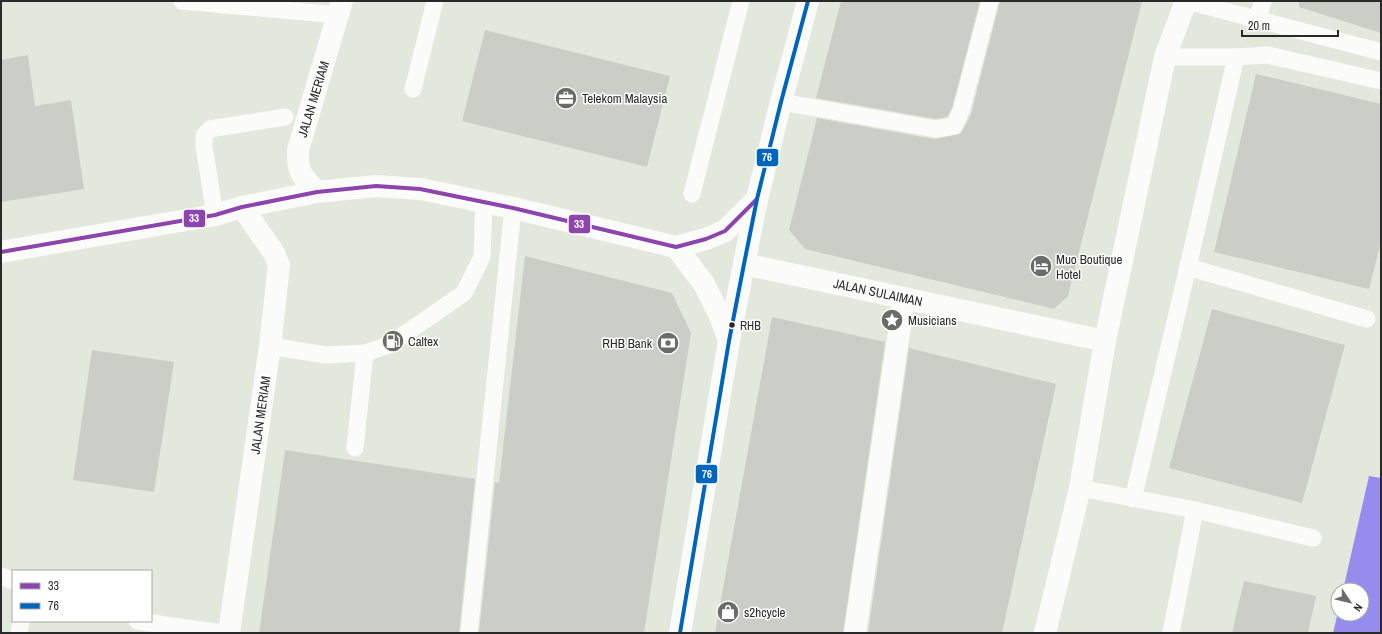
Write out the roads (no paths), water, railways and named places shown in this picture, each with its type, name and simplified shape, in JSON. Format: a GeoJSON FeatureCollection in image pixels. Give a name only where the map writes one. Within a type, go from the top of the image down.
{"type":"FeatureCollection","features":[{"type":"Feature","properties":{"kind":"street"},"geometry":{"type":"LineString","coordinates":[[680,633],[729,341],[757,199],[808,1]]}},
{"type":"Feature","properties":{"kind":"street"},"geometry":{"type":"LineString","coordinates":[[1045,633],[1080,488],[1105,341],[1165,58],[1186,1]]}},
{"type":"Feature","properties":{"kind":"street","name":"JALAN MERIAM"},"geometry":{"type":"LineString","coordinates":[[317,192],[302,175],[297,163],[298,150],[341,8]]}},
{"type":"Feature","properties":{"kind":"street"},"geometry":{"type":"LineString","coordinates":[[1,252],[215,215],[242,207],[317,192],[376,186],[420,189],[484,202],[676,247],[706,239],[725,231],[757,199]]}},
{"type":"Feature","properties":{"kind":"street","name":"JALAN MERIAM"},"geometry":{"type":"LineString","coordinates":[[229,633],[270,346],[279,265],[274,253],[242,207]]}},
{"type":"Feature","properties":{"kind":"street"},"geometry":{"type":"LineString","coordinates":[[676,247],[704,284],[720,316],[729,341]]}},
{"type":"Feature","properties":{"kind":"street","name":"JALAN SULAIMAN"},"geometry":{"type":"LineString","coordinates":[[744,264],[1105,341]]}},
{"type":"Feature","properties":{"kind":"street"},"geometry":{"type":"LineString","coordinates":[[855,633],[904,298]]}},
{"type":"Feature","properties":{"kind":"lane"},"geometry":{"type":"LineString","coordinates":[[182,1],[341,8]]}},
{"type":"Feature","properties":{"kind":"lane"},"geometry":{"type":"LineString","coordinates":[[413,89],[435,1]]}},
{"type":"Feature","properties":{"kind":"lane"},"geometry":{"type":"LineString","coordinates":[[692,194],[741,1]]}},
{"type":"Feature","properties":{"kind":"lane"},"geometry":{"type":"LineString","coordinates":[[781,102],[936,129],[954,126],[961,111],[990,1]]}},
{"type":"Feature","properties":{"kind":"lane"},"geometry":{"type":"LineString","coordinates":[[1186,1],[1381,52]]}},
{"type":"Feature","properties":{"kind":"lane"},"geometry":{"type":"LineString","coordinates":[[1257,20],[1263,1]]}},
{"type":"Feature","properties":{"kind":"lane"},"geometry":{"type":"LineString","coordinates":[[1165,58],[1268,55],[1381,81]]}},
{"type":"Feature","properties":{"kind":"lane"},"geometry":{"type":"LineString","coordinates":[[1133,499],[1236,57]]}},
{"type":"Feature","properties":{"kind":"lane"},"geometry":{"type":"LineString","coordinates":[[215,215],[204,146],[204,136],[210,129],[285,117]]}},
{"type":"Feature","properties":{"kind":"lane"},"geometry":{"type":"LineString","coordinates":[[270,346],[326,355],[365,353],[389,345],[464,293],[482,257],[484,202]]}},
{"type":"Feature","properties":{"kind":"lane"},"geometry":{"type":"LineString","coordinates":[[468,633],[513,208]]}},
{"type":"Feature","properties":{"kind":"lane"},"geometry":{"type":"LineString","coordinates":[[1188,266],[1367,318]]}},
{"type":"Feature","properties":{"kind":"lane"},"geometry":{"type":"LineString","coordinates":[[355,448],[365,353]]}},
{"type":"Feature","properties":{"kind":"lane"},"geometry":{"type":"LineString","coordinates":[[1080,488],[1195,510],[1313,538]]}},
{"type":"Feature","properties":{"kind":"lane"},"geometry":{"type":"LineString","coordinates":[[1171,633],[1195,510]]}},
{"type":"Feature","properties":{"kind":"lane"},"geometry":{"type":"LineString","coordinates":[[1,576],[12,581]]}},
{"type":"Feature","properties":{"kind":"lane"},"geometry":{"type":"LineString","coordinates":[[19,633],[21,622]]}},
{"type":"Feature","properties":{"kind":"lane"},"geometry":{"type":"LineString","coordinates":[[145,622],[222,633]]}},
{"type":"Feature","properties":{"kind":"place","name":"Telekom Malaysia"},"geometry":{"type":"Point","coordinates":[566,98]}},
{"type":"Feature","properties":{"kind":"place","name":"Muo Boutique Hotel"},"geometry":{"type":"Point","coordinates":[1041,266]}},
{"type":"Feature","properties":{"kind":"place","name":"Musicians"},"geometry":{"type":"Point","coordinates":[892,320]}},
{"type":"Feature","properties":{"kind":"place","name":"RHB"},"geometry":{"type":"Point","coordinates":[732,325]}},
{"type":"Feature","properties":{"kind":"place","name":"Caltex"},"geometry":{"type":"Point","coordinates":[393,341]}},
{"type":"Feature","properties":{"kind":"place","name":"RHB Bank"},"geometry":{"type":"Point","coordinates":[668,343]}},
{"type":"Feature","properties":{"kind":"place","name":"s2hcycle"},"geometry":{"type":"Point","coordinates":[728,612]}}]}
